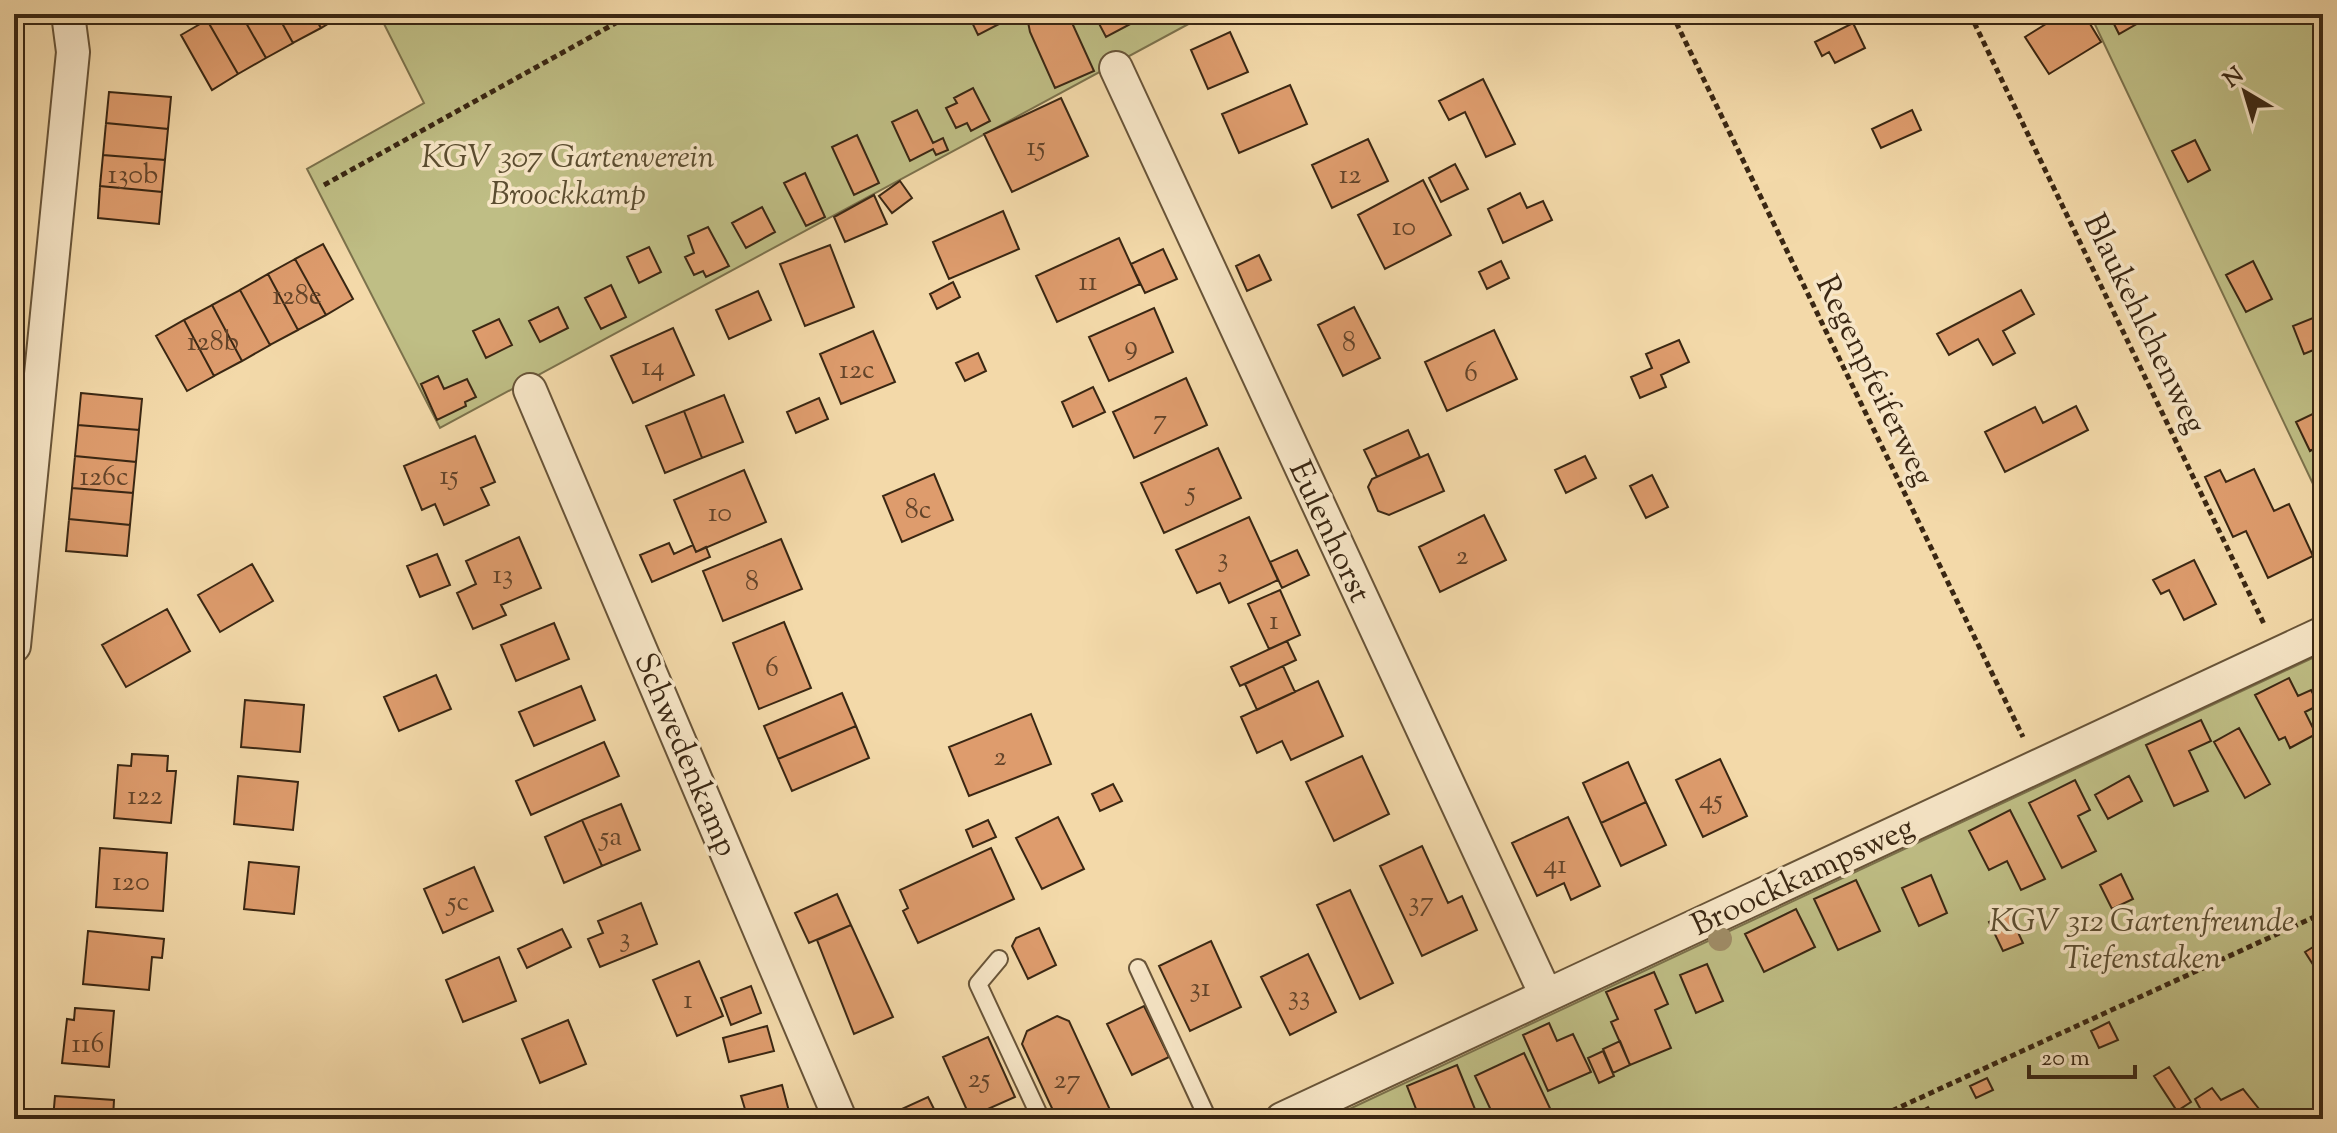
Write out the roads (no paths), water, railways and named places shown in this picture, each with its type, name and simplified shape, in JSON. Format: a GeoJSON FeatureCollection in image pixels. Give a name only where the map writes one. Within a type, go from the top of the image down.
{"type":"FeatureCollection","features":[{"type":"Feature","properties":{"kind":"street"},"geometry":{"type":"LineString","coordinates":[[14,646],[43,329],[73,52],[68,14]]}},
{"type":"Feature","properties":{"kind":"street","name":"Eulenhorst"},"geometry":{"type":"LineString","coordinates":[[1116,68],[1545,993]]}},
{"type":"Feature","properties":{"kind":"street","name":"Schwedenkamp"},"geometry":{"type":"LineString","coordinates":[[530,390],[840,1119]]}},
{"type":"Feature","properties":{"kind":"street","name":"Broockkampsweg"},"geometry":{"type":"LineString","coordinates":[[1282,1119],[1545,993],[2323,633]]}},
{"type":"Feature","properties":{"kind":"lane"},"geometry":{"type":"LineString","coordinates":[[999,959],[978,984],[1041,1119]]}},
{"type":"Feature","properties":{"kind":"lane"},"geometry":{"type":"LineString","coordinates":[[1138,968],[1208,1119]]}},
{"type":"Feature","properties":{"kind":"park label","name":"KGV 307 Gartenverein Broockkamp"},"geometry":{"type":"Point","coordinates":[568,174]}},
{"type":"Feature","properties":{"kind":"park label","name":"KGV 312 Gartenfreunde Tiefenstaken"},"geometry":{"type":"Point","coordinates":[2142,938]}}]}
